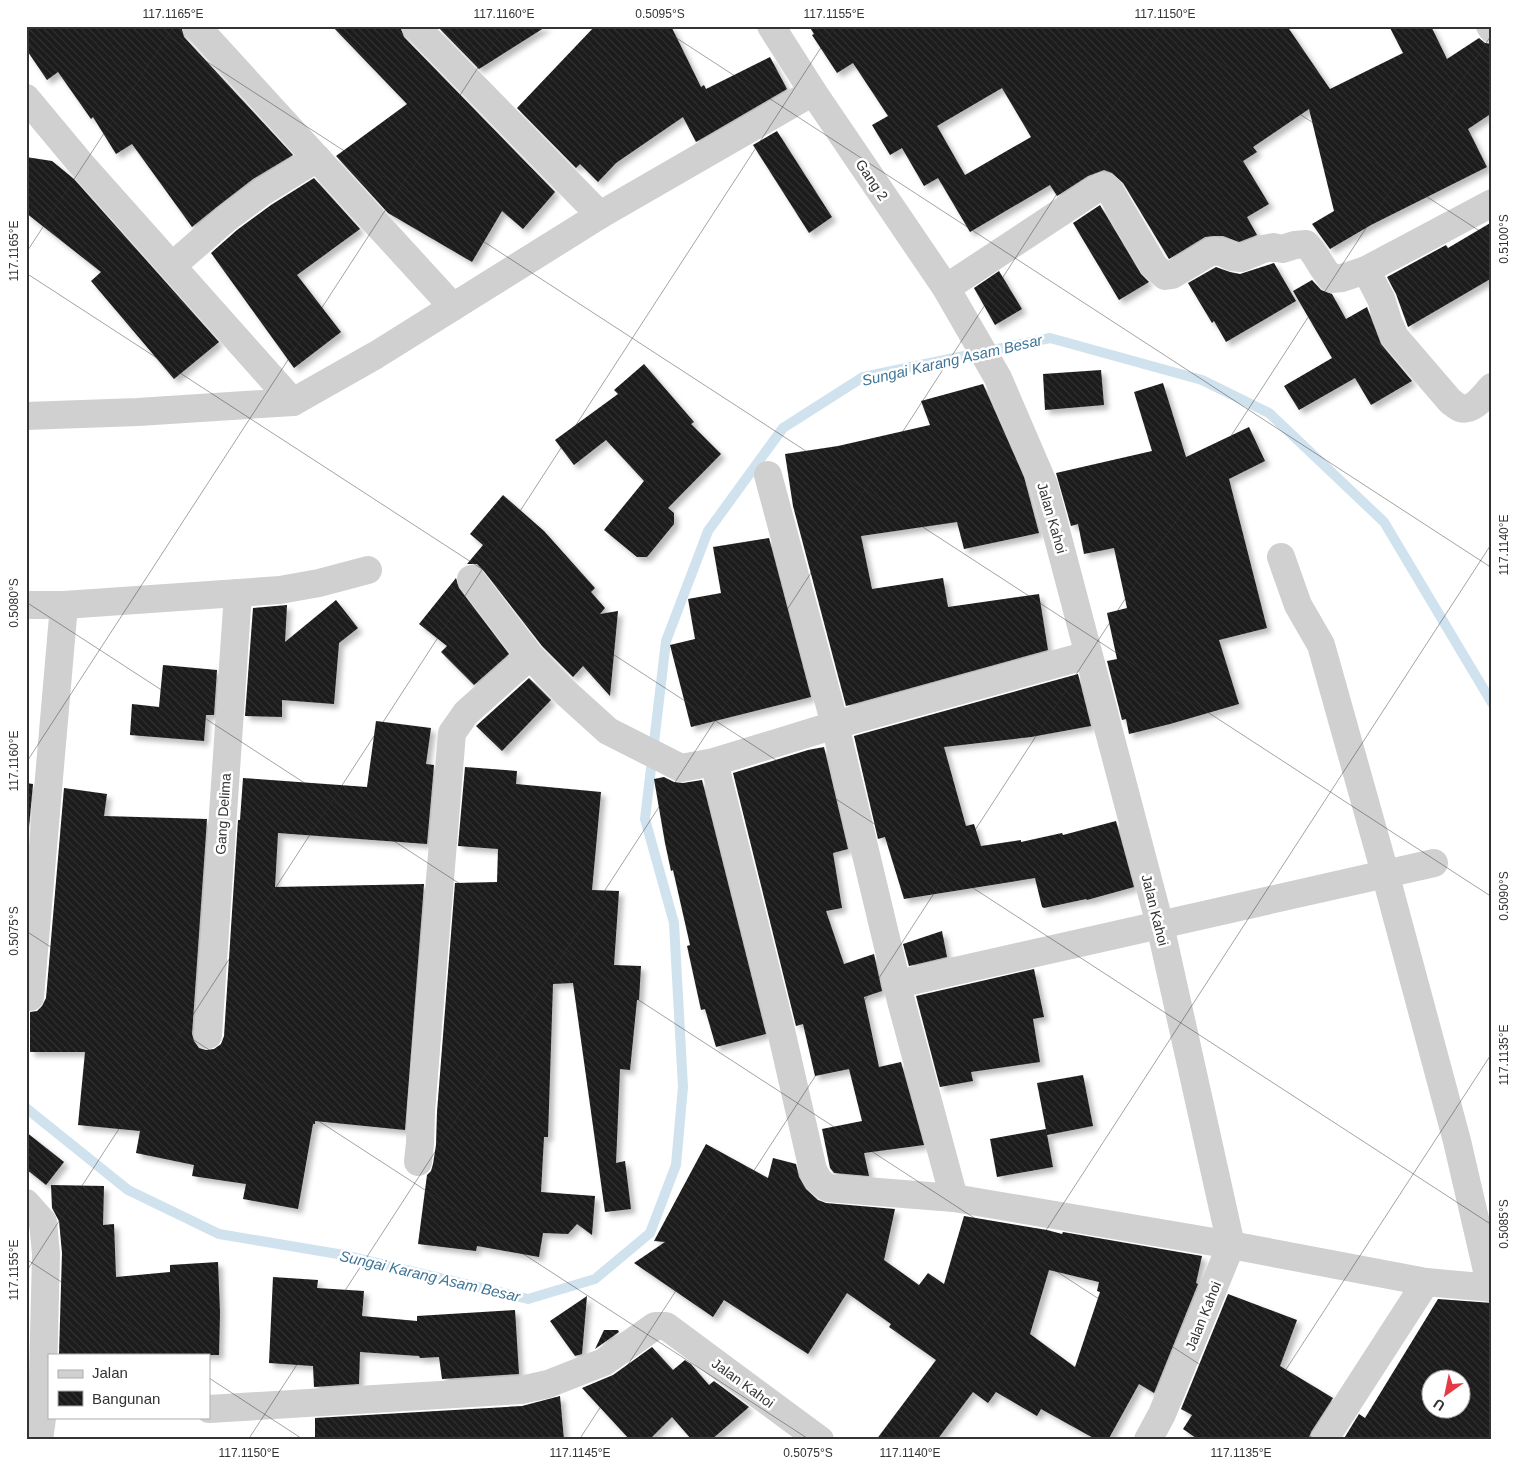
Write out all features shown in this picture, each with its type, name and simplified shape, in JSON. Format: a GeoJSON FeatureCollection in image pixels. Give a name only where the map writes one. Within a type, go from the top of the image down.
{"type":"FeatureCollection","features":[{"type":"Feature","properties":{"kind":"street"},"geometry":{"type":"LineString","coordinates":[[196,26],[453,307]]}},
{"type":"Feature","properties":{"kind":"street"},"geometry":{"type":"LineString","coordinates":[[415,26],[600,215]]}},
{"type":"Feature","properties":{"kind":"street","name":"Gang 2"},"geometry":{"type":"LineString","coordinates":[[771,26],[813,92],[946,288],[972,335]]}},
{"type":"Feature","properties":{"kind":"street"},"geometry":{"type":"LineString","coordinates":[[26,416],[138,412],[293,402],[376,355],[600,215],[813,92]]}},
{"type":"Feature","properties":{"kind":"street"},"geometry":{"type":"LineString","coordinates":[[28,101],[81,164],[293,402]]}},
{"type":"Feature","properties":{"kind":"street"},"geometry":{"type":"LineString","coordinates":[[172,266],[227,218],[262,192],[317,158]]}},
{"type":"Feature","properties":{"kind":"street"},"geometry":{"type":"LineString","coordinates":[[946,288],[1103,186],[1110,192],[1154,266],[1165,276],[1172,275],[1212,251],[1241,258],[1263,249],[1274,247],[1282,249],[1306,244],[1314,250],[1325,272],[1332,279],[1342,278],[1366,270],[1492,203]]}},
{"type":"Feature","properties":{"kind":"street"},"geometry":{"type":"LineString","coordinates":[[1366,270],[1382,298],[1388,321],[1396,337],[1450,401],[1460,408],[1470,408],[1485,394]]}},
{"type":"Feature","properties":{"kind":"street","name":"Jalan Kahoi"},"geometry":{"type":"LineString","coordinates":[[972,335],[998,378],[1044,485],[1160,925],[1231,1245],[1162,1414],[1148,1440]]}},
{"type":"Feature","properties":{"kind":"street"},"geometry":{"type":"LineString","coordinates":[[768,476],[835,725],[901,1001],[954,1198]]}},
{"type":"Feature","properties":{"kind":"street"},"geometry":{"type":"LineString","coordinates":[[714,762],[778,1016],[813,1170],[819,1181],[828,1188],[954,1198],[1231,1245],[1426,1282],[1492,1288],[1457,1141],[1321,645],[1298,605],[1281,557]]}},
{"type":"Feature","properties":{"kind":"street"},"geometry":{"type":"LineString","coordinates":[[26,605],[64,605],[280,590],[319,583],[368,570]]}},
{"type":"Feature","properties":{"kind":"street"},"geometry":{"type":"LineString","coordinates":[[471,579],[530,656],[566,693],[608,731],[681,768],[714,762],[835,725],[1088,655]]}},
{"type":"Feature","properties":{"kind":"street","name":"Gang Delima"},"geometry":{"type":"LineString","coordinates":[[208,1034],[238,593]]}},
{"type":"Feature","properties":{"kind":"street"},"geometry":{"type":"LineString","coordinates":[[30,997],[64,605]]}},
{"type":"Feature","properties":{"kind":"street"},"geometry":{"type":"LineString","coordinates":[[418,1162],[422,1091],[452,733],[466,713],[530,656]]}},
{"type":"Feature","properties":{"kind":"street"},"geometry":{"type":"LineString","coordinates":[[898,984],[1434,863]]}},
{"type":"Feature","properties":{"kind":"street"},"geometry":{"type":"LineString","coordinates":[[26,1203],[43,1222],[46,1254],[35,1343],[43,1425]]}},
{"type":"Feature","properties":{"kind":"street"},"geometry":{"type":"LineString","coordinates":[[1324,1440],[1426,1282]]}},
{"type":"Feature","properties":{"kind":"street","name":"Jalan Kahoi"},"geometry":{"type":"LineString","coordinates":[[210,1409],[521,1390],[548,1384],[604,1362],[655,1326],[666,1326],[820,1440]]}},
{"type":"Feature","properties":{"kind":"building"},"geometry":{"type":"Polygon","coordinates":[[[26,26],[181,26],[184,37],[293,155],[253,179],[192,227],[132,144],[116,154],[93,117],[91,119],[58,72],[47,80],[26,49],[26,26]]]}},
{"type":"Feature","properties":{"kind":"building"},"geometry":{"type":"Polygon","coordinates":[[[332,26],[400,26],[404,37],[555,192],[523,229],[502,211],[472,262],[388,213],[336,156],[407,104],[332,26]]]}},
{"type":"Feature","properties":{"kind":"building"},"geometry":{"type":"Polygon","coordinates":[[[437,26],[547,26],[479,69],[437,26]]]}},
{"type":"Feature","properties":{"kind":"building"},"geometry":{"type":"Polygon","coordinates":[[[595,26],[671,26],[701,87],[704,85],[706,89],[770,57],[787,89],[696,142],[683,117],[616,163],[598,182],[580,164],[576,168],[517,108],[595,26]]]}},
{"type":"Feature","properties":{"kind":"building"},"geometry":{"type":"Polygon","coordinates":[[[809,26],[1287,26],[1330,89],[1403,53],[1389,26],[1431,26],[1447,59],[1479,38],[1485,43],[1492,44],[1492,113],[1468,129],[1487,167],[1371,225],[1330,249],[1312,224],[1334,211],[1309,109],[1253,147],[1257,152],[1243,161],[1269,204],[1247,217],[1257,235],[1239,242],[1223,236],[1205,237],[1169,259],[1123,183],[1112,173],[1104,170],[1088,176],[1057,196],[1050,185],[970,232],[938,178],[924,186],[902,148],[890,155],[872,125],[888,116],[853,63],[837,73],[812,35],[814,34],[809,26]],[[1002,88],[937,126],[965,175],[1031,137],[1002,88]]]}},
{"type":"Feature","properties":{"kind":"building"},"geometry":{"type":"Polygon","coordinates":[[[777,131],[832,217],[809,233],[753,145],[777,131]]]}},
{"type":"Feature","properties":{"kind":"building"},"geometry":{"type":"Polygon","coordinates":[[[26,157],[52,161],[74,179],[219,342],[174,379],[91,281],[101,272],[26,213],[26,157]]]}},
{"type":"Feature","properties":{"kind":"building"},"geometry":{"type":"Polygon","coordinates":[[[314,178],[360,229],[297,275],[341,332],[294,368],[211,253],[237,230],[271,205],[314,178]]]}},
{"type":"Feature","properties":{"kind":"building"},"geometry":{"type":"Polygon","coordinates":[[[1100,205],[1141,274],[1149,282],[1119,300],[1073,223],[1100,205]]]}},
{"type":"Feature","properties":{"kind":"building"},"geometry":{"type":"Polygon","coordinates":[[[1492,222],[1492,278],[1408,327],[1396,294],[1387,277],[1446,245],[1448,248],[1492,222]]]}},
{"type":"Feature","properties":{"kind":"building"},"geometry":{"type":"Polygon","coordinates":[[[1274,263],[1296,301],[1226,342],[1188,283],[1216,267],[1240,274],[1274,263]]]}},
{"type":"Feature","properties":{"kind":"building"},"geometry":{"type":"Polygon","coordinates":[[[999,271],[1022,309],[995,325],[974,288],[999,271]]]}},
{"type":"Feature","properties":{"kind":"building"},"geometry":{"type":"Polygon","coordinates":[[[1312,280],[1321,290],[1332,294],[1346,319],[1367,307],[1381,344],[1412,381],[1371,405],[1355,378],[1299,410],[1284,386],[1332,358],[1293,291],[1312,280]]]}},
{"type":"Feature","properties":{"kind":"building"},"geometry":{"type":"Polygon","coordinates":[[[644,364],[694,422],[691,424],[721,454],[668,508],[674,513],[674,524],[647,557],[637,557],[604,530],[644,481],[606,440],[574,465],[555,440],[618,394],[614,390],[644,364]]]}},
{"type":"Feature","properties":{"kind":"building"},"geometry":{"type":"Polygon","coordinates":[[[1101,370],[1104,405],[1045,410],[1043,374],[1101,370]]]}},
{"type":"Feature","properties":{"kind":"building"},"geometry":{"type":"Polygon","coordinates":[[[1163,383],[1186,457],[1249,427],[1265,461],[1229,479],[1267,628],[1219,640],[1239,704],[1129,734],[1126,719],[1122,720],[1107,661],[1117,659],[1107,613],[1127,608],[1114,548],[1084,554],[1078,524],[1071,526],[1056,473],[1152,451],[1134,392],[1163,383]]]}},
{"type":"Feature","properties":{"kind":"building"},"geometry":{"type":"Polygon","coordinates":[[[983,384],[1024,477],[1039,533],[964,549],[957,522],[861,536],[872,589],[943,578],[948,607],[1039,594],[1048,650],[846,706],[793,506],[785,454],[838,446],[930,425],[921,401],[983,384]]]}},
{"type":"Feature","properties":{"kind":"building"},"geometry":{"type":"Polygon","coordinates":[[[503,495],[544,531],[595,588],[591,592],[605,608],[600,614],[618,611],[610,696],[583,666],[573,677],[542,646],[483,570],[477,564],[467,564],[483,545],[470,534],[503,495]]]}},
{"type":"Feature","properties":{"kind":"building"},"geometry":{"type":"Polygon","coordinates":[[[769,538],[811,697],[691,727],[670,645],[695,639],[688,599],[721,593],[713,547],[769,538]]]}},
{"type":"Feature","properties":{"kind":"building"},"geometry":{"type":"Polygon","coordinates":[[[456,578],[459,588],[509,654],[474,685],[441,652],[447,646],[419,624],[456,578]]]}},
{"type":"Feature","properties":{"kind":"building"},"geometry":{"type":"Polygon","coordinates":[[[336,600],[358,628],[339,643],[334,704],[282,700],[282,717],[245,716],[253,608],[287,605],[285,642],[336,600]]]}},
{"type":"Feature","properties":{"kind":"building"},"geometry":{"type":"Polygon","coordinates":[[[163,665],[217,670],[214,715],[206,715],[204,741],[130,735],[132,704],[159,707],[163,665]]]}},
{"type":"Feature","properties":{"kind":"building"},"geometry":{"type":"Polygon","coordinates":[[[1078,674],[1091,726],[1031,737],[944,747],[966,826],[974,824],[981,846],[1021,840],[1021,842],[1062,833],[1063,835],[1116,821],[1134,887],[1087,900],[1044,908],[1042,907],[1035,878],[904,899],[885,837],[878,839],[854,736],[1078,674]]]}},
{"type":"Feature","properties":{"kind":"building"},"geometry":{"type":"Polygon","coordinates":[[[529,678],[551,700],[502,751],[476,726],[529,678]]]}},
{"type":"Feature","properties":{"kind":"building"},"geometry":{"type":"Polygon","coordinates":[[[376,721],[431,728],[426,764],[434,765],[427,844],[278,833],[275,887],[424,884],[405,1130],[315,1121],[298,1209],[243,1199],[246,1184],[192,1176],[194,1165],[136,1153],[140,1131],[78,1125],[85,1052],[30,1052],[30,1012],[37,1011],[46,998],[64,788],[107,794],[104,816],[207,819],[192,1034],[199,1048],[206,1050],[214,1049],[221,1044],[224,1036],[238,820],[240,820],[243,778],[367,787],[376,721]]]}},
{"type":"Feature","properties":{"kind":"building"},"geometry":{"type":"Polygon","coordinates":[[[824,747],[848,849],[833,853],[842,908],[826,911],[844,964],[874,954],[882,991],[864,997],[879,1067],[901,1062],[924,1145],[864,1153],[869,1176],[834,1173],[830,1168],[822,1129],[862,1121],[849,1069],[815,1076],[803,1024],[796,1026],[733,773],[808,750],[824,747]]]}},
{"type":"Feature","properties":{"kind":"building"},"geometry":{"type":"Polygon","coordinates":[[[465,767],[517,771],[516,784],[601,792],[592,890],[619,891],[614,965],[641,966],[639,1000],[637,1000],[630,1070],[620,1069],[616,1163],[625,1161],[631,1209],[605,1212],[573,983],[553,984],[548,1137],[544,1137],[541,1192],[595,1196],[592,1235],[577,1224],[568,1234],[543,1233],[539,1257],[477,1246],[476,1251],[418,1244],[427,1175],[431,1171],[436,1145],[455,883],[497,882],[498,849],[458,846],[465,767]]]}},
{"type":"Feature","properties":{"kind":"building"},"geometry":{"type":"Polygon","coordinates":[[[664,777],[674,782],[683,783],[702,780],[766,1034],[716,1047],[705,1009],[701,1010],[687,946],[690,945],[673,870],[671,871],[654,779],[664,777]]]}},
{"type":"Feature","properties":{"kind":"building"},"geometry":{"type":"Polygon","coordinates":[[[26,783],[33,784],[26,859],[26,783]]]}},
{"type":"Feature","properties":{"kind":"building"},"geometry":{"type":"Polygon","coordinates":[[[942,931],[947,957],[909,966],[903,944],[942,931]]]}},
{"type":"Feature","properties":{"kind":"building"},"geometry":{"type":"Polygon","coordinates":[[[1034,969],[1044,1017],[1033,1019],[1040,1062],[971,1072],[973,1081],[940,1087],[916,996],[1034,969]]]}},
{"type":"Feature","properties":{"kind":"building"},"geometry":{"type":"Polygon","coordinates":[[[1083,1075],[1093,1126],[1047,1135],[1037,1083],[1083,1075]]]}},
{"type":"Feature","properties":{"kind":"building"},"geometry":{"type":"Polygon","coordinates":[[[1046,1129],[1053,1167],[997,1177],[990,1139],[1046,1129]]]}},
{"type":"Feature","properties":{"kind":"building"},"geometry":{"type":"Polygon","coordinates":[[[26,1132],[64,1162],[46,1185],[26,1169],[26,1132]]]}},
{"type":"Feature","properties":{"kind":"building"},"geometry":{"type":"Polygon","coordinates":[[[706,1144],[768,1178],[773,1158],[796,1164],[799,1177],[806,1189],[818,1200],[826,1203],[895,1209],[884,1260],[919,1285],[928,1273],[944,1284],[964,1216],[1062,1234],[1063,1232],[1202,1256],[1196,1283],[1198,1284],[1154,1393],[1139,1384],[1108,1440],[1097,1440],[1041,1409],[1037,1416],[996,1392],[988,1403],[973,1392],[937,1440],[876,1440],[936,1360],[889,1327],[891,1324],[847,1293],[808,1354],[724,1300],[713,1317],[634,1263],[665,1242],[654,1241],[706,1144]],[[1049,1270],[1030,1334],[1075,1367],[1100,1292],[1097,1291],[1099,1282],[1049,1270]]]}},
{"type":"Feature","properties":{"kind":"building"},"geometry":{"type":"Polygon","coordinates":[[[51,1185],[104,1186],[103,1225],[114,1224],[116,1277],[170,1272],[170,1265],[218,1262],[219,1355],[59,1354],[62,1253],[59,1221],[52,1208],[51,1185]]]}},
{"type":"Feature","properties":{"kind":"building"},"geometry":{"type":"Polygon","coordinates":[[[273,1277],[318,1280],[317,1288],[364,1291],[362,1316],[417,1321],[417,1316],[515,1310],[519,1374],[442,1379],[439,1357],[420,1358],[419,1356],[360,1352],[359,1384],[314,1387],[313,1366],[269,1363],[273,1277]]]}},
{"type":"Feature","properties":{"kind":"building"},"geometry":{"type":"Polygon","coordinates":[[[1228,1294],[1297,1320],[1280,1366],[1333,1398],[1311,1432],[1308,1440],[1199,1440],[1183,1429],[1192,1415],[1181,1409],[1228,1294]]]}},
{"type":"Feature","properties":{"kind":"building"},"geometry":{"type":"Polygon","coordinates":[[[587,1296],[582,1354],[575,1356],[550,1321],[587,1296]]]}},
{"type":"Feature","properties":{"kind":"building"},"geometry":{"type":"Polygon","coordinates":[[[1438,1299],[1492,1303],[1492,1440],[1343,1440],[1359,1414],[1365,1418],[1438,1299]]]}},
{"type":"Feature","properties":{"kind":"building"},"geometry":{"type":"Polygon","coordinates":[[[604,1330],[618,1330],[619,1332],[595,1349],[604,1330]]]}},
{"type":"Feature","properties":{"kind":"building"},"geometry":{"type":"Polygon","coordinates":[[[652,1347],[673,1370],[685,1360],[691,1364],[709,1385],[714,1381],[749,1407],[711,1440],[692,1440],[672,1417],[649,1440],[630,1440],[582,1388],[613,1375],[652,1347]]]}},
{"type":"Feature","properties":{"kind":"building"},"geometry":{"type":"Polygon","coordinates":[[[560,1396],[564,1440],[315,1440],[315,1418],[522,1406],[560,1396]]]}},
{"type":"Feature","properties":{"kind":"waterway","name":"Sungai Karang Asam Besar"},"geometry":{"type":"LineString","coordinates":[[26,1108],[128,1190],[219,1234],[344,1255],[528,1299],[595,1279],[650,1233],[676,1165],[683,1087],[674,923],[645,819],[666,641],[708,531],[783,428],[863,377],[1050,338],[1202,380],[1269,413],[1384,522],[1492,703]]}}]}
